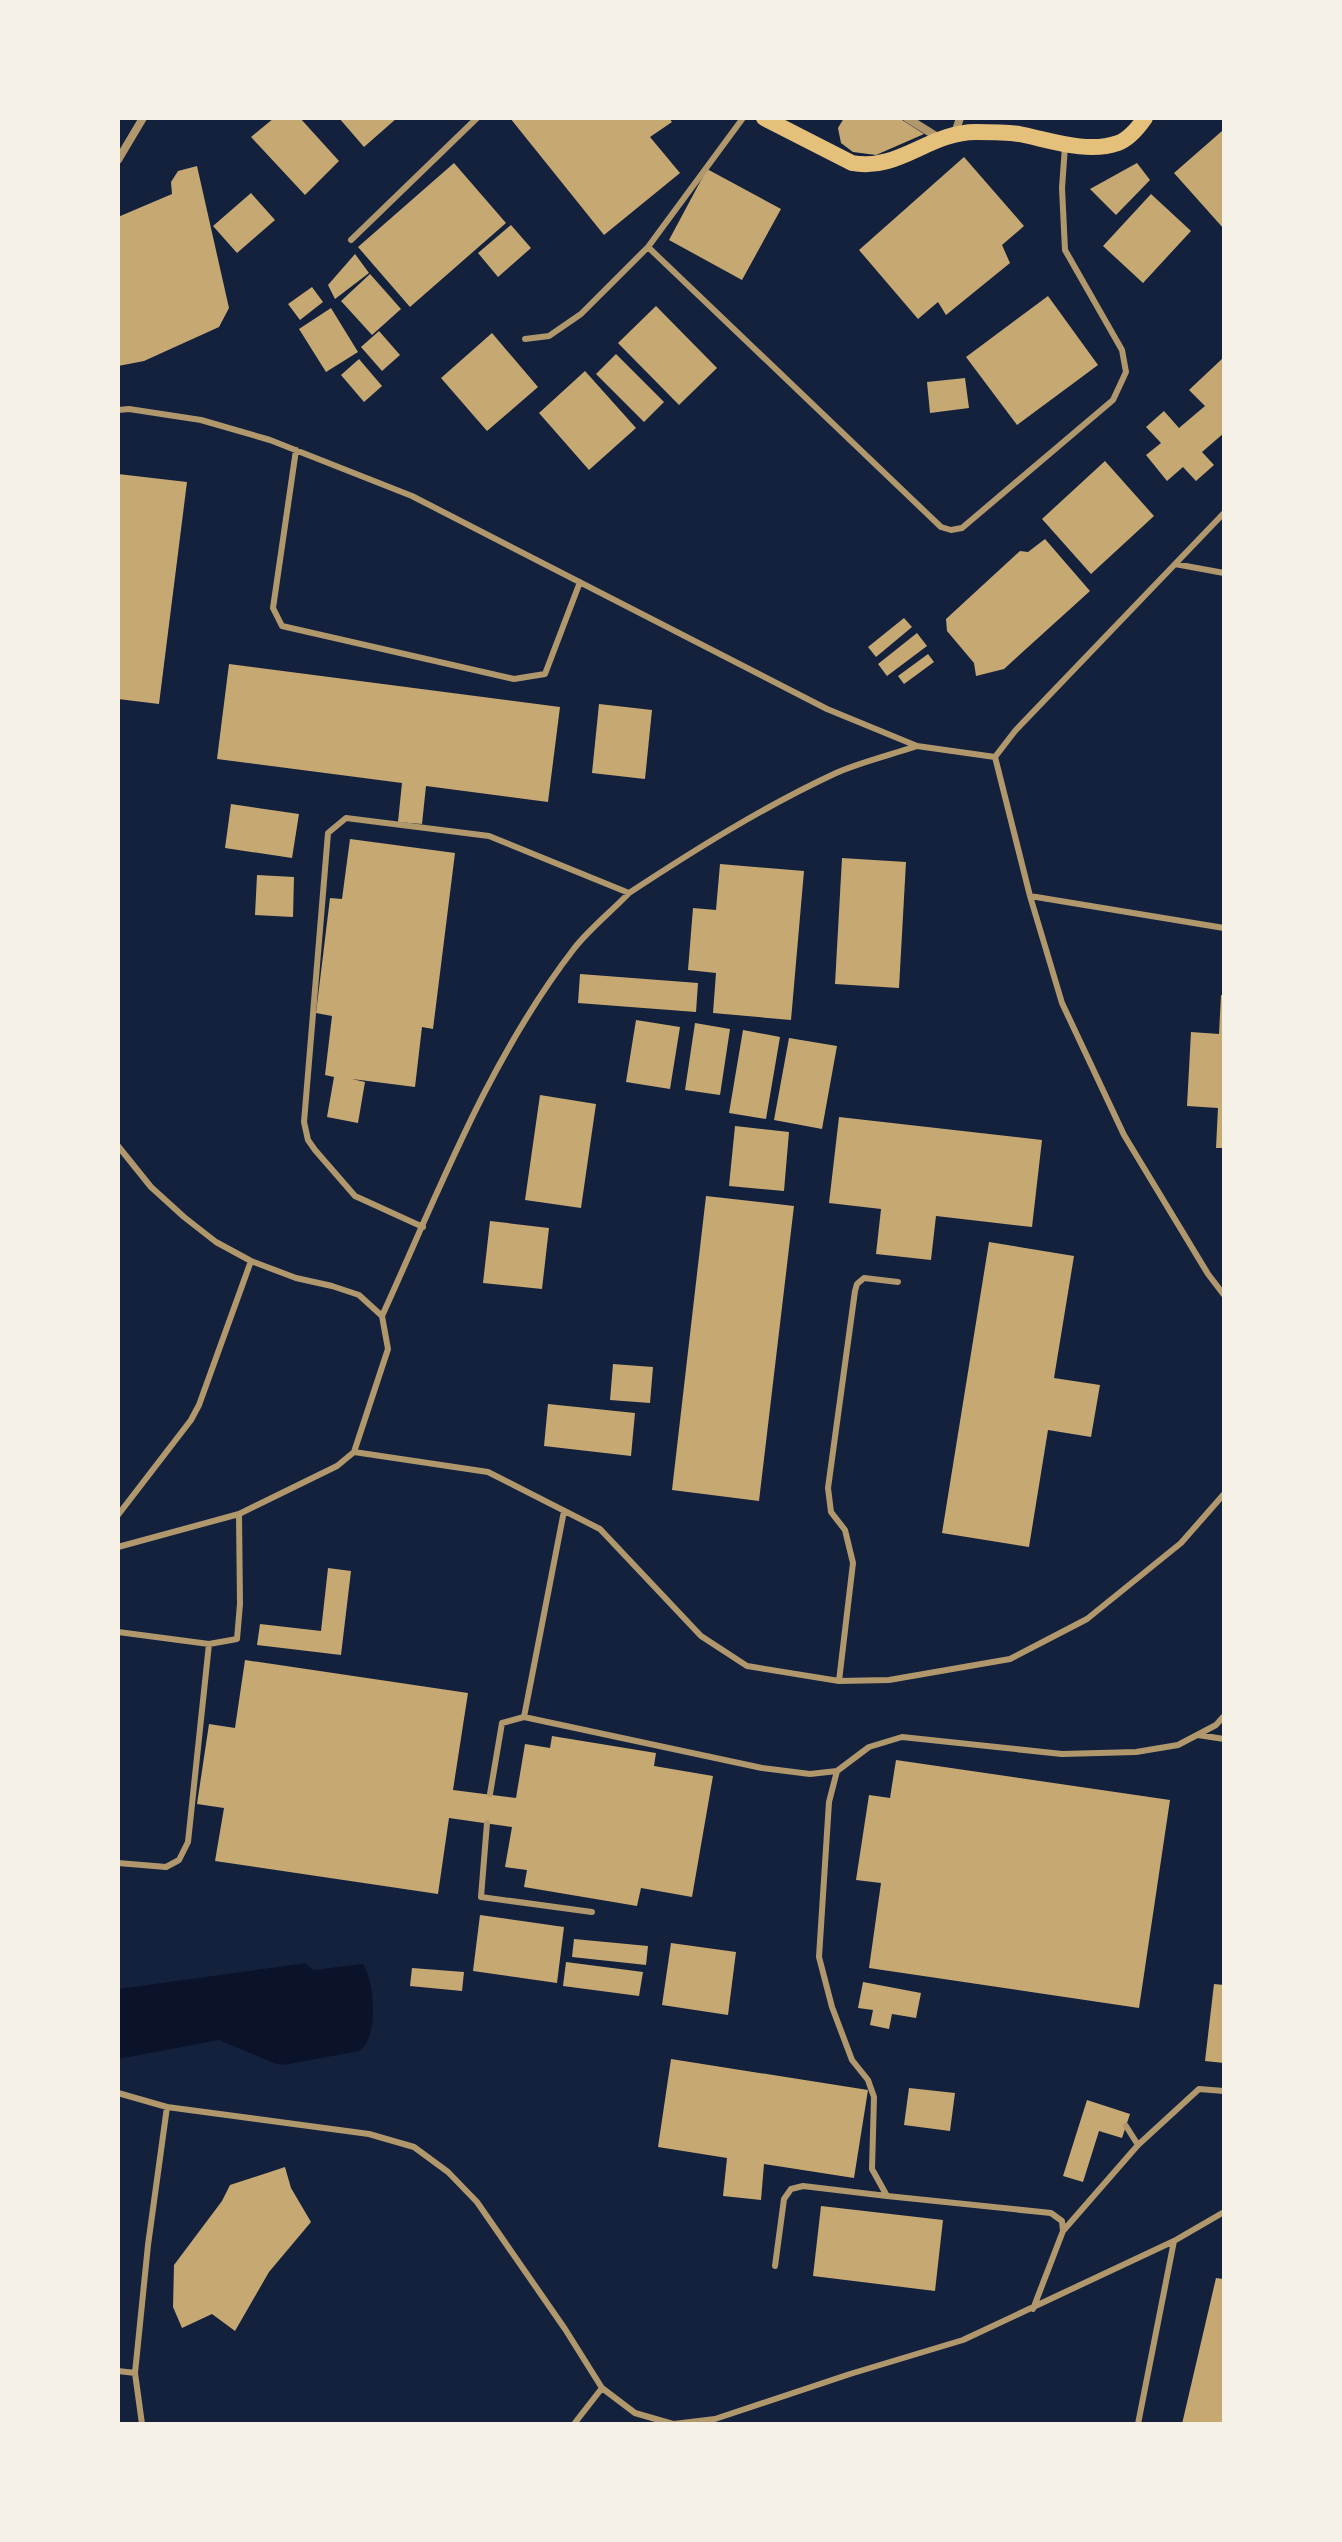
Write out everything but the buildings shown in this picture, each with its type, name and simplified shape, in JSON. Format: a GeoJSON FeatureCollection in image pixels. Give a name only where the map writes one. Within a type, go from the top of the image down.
{"type":"FeatureCollection","features":[{"type":"Feature","properties":{"kind":"main road"},"geometry":{"type":"LineString","coordinates":[[764,118],[852,163],[868,166],[895,159],[951,130],[1015,133],[1080,146],[1119,143],[1137,130],[1145,118]]}},
{"type":"Feature","properties":{"kind":"street"},"geometry":{"type":"LineString","coordinates":[[118,160],[143,118]]}},
{"type":"Feature","properties":{"kind":"street"},"geometry":{"type":"LineString","coordinates":[[907,118],[951,130]]}},
{"type":"Feature","properties":{"kind":"lane"},"geometry":{"type":"LineString","coordinates":[[351,240],[477,118]]}},
{"type":"Feature","properties":{"kind":"lane"},"geometry":{"type":"LineString","coordinates":[[525,339],[549,336],[581,314],[648,247],[743,118]]}},
{"type":"Feature","properties":{"kind":"lane"},"geometry":{"type":"LineString","coordinates":[[648,247],[941,527],[951,530],[962,528],[1113,400],[1126,372],[1122,350],[1065,250],[1062,188],[1065,143]]}},
{"type":"Feature","properties":{"kind":"lane"},"geometry":{"type":"LineString","coordinates":[[118,410],[201,420],[296,450],[412,496],[827,709],[917,746],[995,757]]}},
{"type":"Feature","properties":{"kind":"lane"},"geometry":{"type":"LineString","coordinates":[[296,450],[273,608],[282,626],[514,679],[545,674],[580,582]]}},
{"type":"Feature","properties":{"kind":"lane"},"geometry":{"type":"LineString","coordinates":[[995,757],[1015,731],[1224,513]]}},
{"type":"Feature","properties":{"kind":"lane"},"geometry":{"type":"LineString","coordinates":[[1175,564],[1224,573]]}},
{"type":"Feature","properties":{"kind":"lane"},"geometry":{"type":"LineString","coordinates":[[118,1547],[239,1514],[337,1466],[354,1452],[388,1349],[382,1316],[481,1100],[527,1015],[575,947],[629,893],[711,839],[838,772],[917,746]]}},
{"type":"Feature","properties":{"kind":"lane"},"geometry":{"type":"LineString","coordinates":[[995,757],[1030,896],[1062,1003],[1124,1135],[1208,1274],[1224,1295]]}},
{"type":"Feature","properties":{"kind":"lane"},"geometry":{"type":"LineString","coordinates":[[423,1227],[355,1196],[308,1140],[304,1122],[328,833],[346,818],[489,836],[629,893]]}},
{"type":"Feature","properties":{"kind":"lane"},"geometry":{"type":"LineString","coordinates":[[1030,896],[1224,928]]}},
{"type":"Feature","properties":{"kind":"lane"},"geometry":{"type":"LineString","coordinates":[[118,1146],[151,1187],[216,1242],[251,1261],[296,1278],[359,1295],[382,1316]]}},
{"type":"Feature","properties":{"kind":"lane"},"geometry":{"type":"LineString","coordinates":[[118,1515],[191,1420],[199,1405],[251,1261]]}},
{"type":"Feature","properties":{"kind":"lane"},"geometry":{"type":"LineString","coordinates":[[839,1681],[853,1563],[845,1530],[831,1512],[828,1488],[855,1291],[864,1278],[898,1282]]}},
{"type":"Feature","properties":{"kind":"lane"},"geometry":{"type":"LineString","coordinates":[[354,1452],[488,1472],[600,1529],[701,1636],[747,1666],[839,1681],[889,1680],[1010,1659],[1087,1619],[1181,1543],[1224,1494]]}},
{"type":"Feature","properties":{"kind":"lane"},"geometry":{"type":"LineString","coordinates":[[524,1717],[564,1511]]}},
{"type":"Feature","properties":{"kind":"lane"},"geometry":{"type":"LineString","coordinates":[[118,1632],[209,1644],[237,1639],[239,1514]]}},
{"type":"Feature","properties":{"kind":"lane"},"geometry":{"type":"LineString","coordinates":[[118,1863],[166,1867],[179,1860],[188,1842],[209,1644]]}},
{"type":"Feature","properties":{"kind":"lane"},"geometry":{"type":"LineString","coordinates":[[490,1794],[502,1723],[524,1717],[762,1768],[810,1774],[837,1771],[869,1747],[902,1737],[1062,1754],[1136,1752],[1178,1745],[1216,1725],[1224,1716]]}},
{"type":"Feature","properties":{"kind":"lane"},"geometry":{"type":"LineString","coordinates":[[1198,1735],[1224,1739]]}},
{"type":"Feature","properties":{"kind":"lane"},"geometry":{"type":"LineString","coordinates":[[837,1771],[829,1802],[819,1957],[832,2007],[852,2060],[868,2080],[874,2097],[872,2169],[887,2196]]}},
{"type":"Feature","properties":{"kind":"lane"},"geometry":{"type":"LineString","coordinates":[[487,1823],[481,1897],[592,1912]]}},
{"type":"Feature","properties":{"kind":"lane"},"geometry":{"type":"LineString","coordinates":[[1033,2309],[1063,2231],[1138,2145],[1199,2089],[1224,2091]]}},
{"type":"Feature","properties":{"kind":"lane"},"geometry":{"type":"LineString","coordinates":[[118,2093],[167,2107],[369,2134],[414,2147],[448,2172],[477,2202],[602,2388],[635,2413],[674,2424],[715,2419],[758,2407],[850,2374],[963,2340],[1174,2241],[1224,2212]]}},
{"type":"Feature","properties":{"kind":"lane"},"geometry":{"type":"LineString","coordinates":[[142,2424],[135,2373],[167,2107]]}},
{"type":"Feature","properties":{"kind":"lane"},"geometry":{"type":"LineString","coordinates":[[1126,2126],[1138,2145]]}},
{"type":"Feature","properties":{"kind":"lane"},"geometry":{"type":"LineString","coordinates":[[775,2266],[784,2199],[791,2189],[803,2186],[1051,2213],[1062,2221],[1063,2231]]}},
{"type":"Feature","properties":{"kind":"lane"},"geometry":{"type":"LineString","coordinates":[[1138,2424],[1174,2241]]}},
{"type":"Feature","properties":{"kind":"lane"},"geometry":{"type":"LineString","coordinates":[[118,2371],[135,2373]]}},
{"type":"Feature","properties":{"kind":"lane"},"geometry":{"type":"LineString","coordinates":[[574,2424],[602,2388]]}},
{"type":"Feature","properties":{"kind":"water"},"geometry":{"type":"Polygon","coordinates":[[[306,1963],[313,1970],[363,1964],[370,1984],[373,2010],[370,2035],[359,2051],[284,2065],[219,2040],[118,2059],[118,1989],[306,1963]]]}}]}
